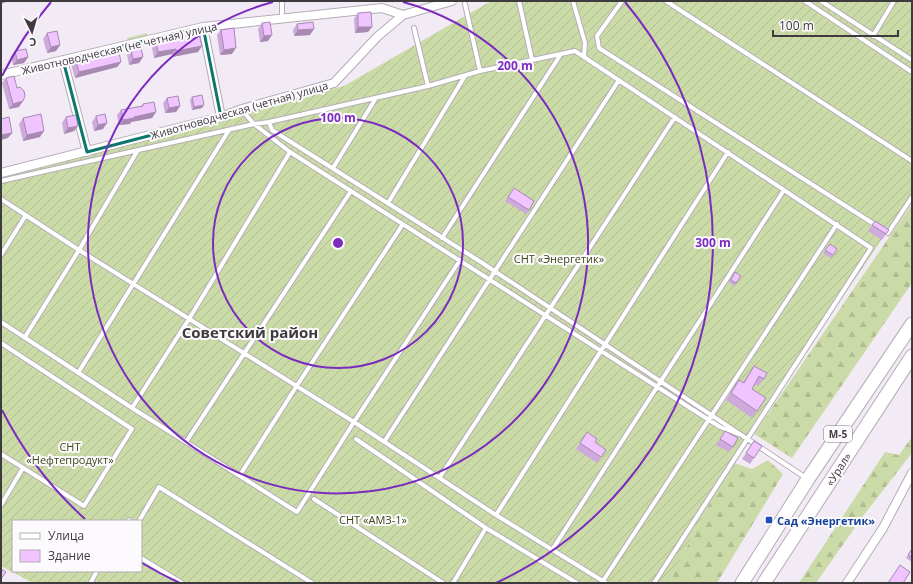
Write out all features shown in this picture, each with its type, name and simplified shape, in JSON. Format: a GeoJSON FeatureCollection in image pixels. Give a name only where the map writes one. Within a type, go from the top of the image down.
{"type":"FeatureCollection","features":[{"type":"Feature","properties":{"kind":"main road","name":"«Урал»"},"geometry":{"type":"LineString","coordinates":[[742,583],[808,479],[912,324]]}},
{"type":"Feature","properties":{"kind":"main road","name":"«Урал»"},"geometry":{"type":"LineString","coordinates":[[764,583],[912,356]]}},
{"type":"Feature","properties":{"kind":"street","name":"Животноводческая (четная) улица"},"geometry":{"type":"LineString","coordinates":[[1,173],[221,117],[242,109],[334,83],[377,37],[403,15],[452,1]]}},
{"type":"Feature","properties":{"kind":"street","name":"Животноводческая (не четная) улица"},"geometry":{"type":"LineString","coordinates":[[1,75],[203,27],[382,8],[403,15]]}},
{"type":"Feature","properties":{"kind":"street"},"geometry":{"type":"LineString","coordinates":[[203,27],[221,117]]}},
{"type":"Feature","properties":{"kind":"street"},"geometry":{"type":"LineString","coordinates":[[63,60],[87,152]]}},
{"type":"Feature","properties":{"kind":"street"},"geometry":{"type":"LineString","coordinates":[[847,583],[883,528],[912,472]]}},
{"type":"Feature","properties":{"kind":"lane"},"geometry":{"type":"LineString","coordinates":[[282,1],[282,18]]}},
{"type":"Feature","properties":{"kind":"lane"},"geometry":{"type":"LineString","coordinates":[[519,1],[532,60]]}},
{"type":"Feature","properties":{"kind":"lane"},"geometry":{"type":"LineString","coordinates":[[573,1],[585,43],[584,57]]}},
{"type":"Feature","properties":{"kind":"lane"},"geometry":{"type":"LineString","coordinates":[[622,1],[597,36],[599,48],[888,233],[912,197]]}},
{"type":"Feature","properties":{"kind":"lane"},"geometry":{"type":"LineString","coordinates":[[666,1],[912,161]]}},
{"type":"Feature","properties":{"kind":"lane"},"geometry":{"type":"LineString","coordinates":[[805,1],[912,72]]}},
{"type":"Feature","properties":{"kind":"lane"},"geometry":{"type":"LineString","coordinates":[[821,1],[912,60]]}},
{"type":"Feature","properties":{"kind":"lane"},"geometry":{"type":"LineString","coordinates":[[873,36],[894,1]]}},
{"type":"Feature","properties":{"kind":"lane"},"geometry":{"type":"LineString","coordinates":[[465,4],[480,71]]}},
{"type":"Feature","properties":{"kind":"lane"},"geometry":{"type":"LineString","coordinates":[[414,28],[428,86]]}},
{"type":"Feature","properties":{"kind":"lane"},"geometry":{"type":"LineString","coordinates":[[1,181],[376,98],[428,86],[480,71],[575,51],[871,248],[654,583]]}},
{"type":"Feature","properties":{"kind":"lane"},"geometry":{"type":"LineString","coordinates":[[442,238],[560,54]]}},
{"type":"Feature","properties":{"kind":"lane"},"geometry":{"type":"LineString","coordinates":[[388,203],[465,75]]}},
{"type":"Feature","properties":{"kind":"lane"},"geometry":{"type":"LineString","coordinates":[[384,442],[619,80]]}},
{"type":"Feature","properties":{"kind":"lane"},"geometry":{"type":"LineString","coordinates":[[333,168],[376,98]]}},
{"type":"Feature","properties":{"kind":"lane"},"geometry":{"type":"LineString","coordinates":[[242,109],[254,124],[290,152],[708,420],[720,427],[741,435]]}},
{"type":"Feature","properties":{"kind":"lane"},"geometry":{"type":"LineString","coordinates":[[440,477],[675,117]]}},
{"type":"Feature","properties":{"kind":"lane"},"geometry":{"type":"LineString","coordinates":[[269,122],[272,130],[495,271],[808,479]]}},
{"type":"Feature","properties":{"kind":"lane"},"geometry":{"type":"LineString","coordinates":[[78,373],[229,130]]}},
{"type":"Feature","properties":{"kind":"lane"},"geometry":{"type":"LineString","coordinates":[[25,337],[79,250],[138,150]]}},
{"type":"Feature","properties":{"kind":"lane"},"geometry":{"type":"LineString","coordinates":[[132,408],[189,319],[290,152]]}},
{"type":"Feature","properties":{"kind":"lane"},"geometry":{"type":"LineString","coordinates":[[496,515],[728,152]]}},
{"type":"Feature","properties":{"kind":"lane"},"geometry":{"type":"LineString","coordinates":[[186,442],[351,190]]}},
{"type":"Feature","properties":{"kind":"lane"},"geometry":{"type":"LineString","coordinates":[[552,550],[784,190]]}},
{"type":"Feature","properties":{"kind":"lane"},"geometry":{"type":"LineString","coordinates":[[1,199],[243,354],[354,422],[496,515],[605,582],[708,420],[837,224]]}},
{"type":"Feature","properties":{"kind":"lane"},"geometry":{"type":"LineString","coordinates":[[1,255],[26,215]]}},
{"type":"Feature","properties":{"kind":"lane"},"geometry":{"type":"LineString","coordinates":[[240,476],[296,386],[403,224]]}},
{"type":"Feature","properties":{"kind":"lane"},"geometry":{"type":"LineString","coordinates":[[1,322],[132,408],[297,512],[460,260]]}},
{"type":"Feature","properties":{"kind":"lane"},"geometry":{"type":"LineString","coordinates":[[1,344],[132,429],[84,506],[1,454]]}},
{"type":"Feature","properties":{"kind":"lane"},"geometry":{"type":"LineString","coordinates":[[356,439],[486,528],[577,583]]}},
{"type":"Feature","properties":{"kind":"lane"},"geometry":{"type":"LineString","coordinates":[[1,505],[23,468]]}},
{"type":"Feature","properties":{"kind":"lane"},"geometry":{"type":"LineString","coordinates":[[140,520],[159,487],[312,583]]}},
{"type":"Feature","properties":{"kind":"lane"},"geometry":{"type":"LineString","coordinates":[[314,499],[443,583]]}},
{"type":"Feature","properties":{"kind":"lane"},"geometry":{"type":"LineString","coordinates":[[453,583],[486,528]]}},
{"type":"Feature","properties":{"kind":"lane"},"geometry":{"type":"LineString","coordinates":[[142,559],[182,583]]}},
{"type":"Feature","properties":{"kind":"lane"},"geometry":{"type":"LineString","coordinates":[[93,583],[91,582],[96,572]]}},
{"type":"Feature","properties":{"kind":"highlighted area"},"geometry":{"type":"Polygon","coordinates":[[[203,27],[221,117],[87,152],[63,60],[203,27]]]}},
{"type":"Feature","properties":{"kind":"green space","name":"СНТ «Энергетик»"},"geometry":{"type":"Polygon","coordinates":[[[491,1],[912,1],[912,195],[731,462],[668,583],[33,583],[12,572],[142,572],[142,520],[12,520],[12,572],[1,566],[1,170],[344,86],[491,1]]]}},
{"type":"Feature","properties":{"kind":"green space"},"geometry":{"type":"Polygon","coordinates":[[[147,33],[148,38],[128,43],[127,38],[147,33]]]}},
{"type":"Feature","properties":{"kind":"green space"},"geometry":{"type":"Polygon","coordinates":[[[912,204],[912,283],[792,458],[754,434],[912,204]]]}},
{"type":"Feature","properties":{"kind":"green space"},"geometry":{"type":"Polygon","coordinates":[[[912,437],[912,453],[863,516],[816,583],[799,583],[885,452],[899,455],[912,437]]]}},
{"type":"Feature","properties":{"kind":"green space"},"geometry":{"type":"Polygon","coordinates":[[[768,460],[783,474],[717,583],[668,583],[731,462],[752,469],[768,460]]]}},
{"type":"Feature","properties":{"kind":"building"},"geometry":{"type":"Polygon","coordinates":[[[371,12],[372,27],[358,27],[358,13],[371,12]]]}},
{"type":"Feature","properties":{"kind":"building"},"geometry":{"type":"Polygon","coordinates":[[[270,22],[272,35],[264,36],[262,23],[270,22]]]}},
{"type":"Feature","properties":{"kind":"building"},"geometry":{"type":"Polygon","coordinates":[[[313,22],[314,29],[298,30],[297,24],[313,22]]]}},
{"type":"Feature","properties":{"kind":"building"},"geometry":{"type":"Polygon","coordinates":[[[234,28],[236,48],[224,50],[221,30],[234,28]]]}},
{"type":"Feature","properties":{"kind":"building"},"geometry":{"type":"Polygon","coordinates":[[[198,30],[202,46],[176,51],[176,49],[158,52],[156,42],[174,39],[173,35],[198,30]]]}},
{"type":"Feature","properties":{"kind":"building"},"geometry":{"type":"Polygon","coordinates":[[[57,31],[60,45],[51,47],[47,33],[57,31]]]}},
{"type":"Feature","properties":{"kind":"building"},"geometry":{"type":"Polygon","coordinates":[[[141,48],[143,57],[133,59],[131,50],[141,48]]]}},
{"type":"Feature","properties":{"kind":"building"},"geometry":{"type":"Polygon","coordinates":[[[26,49],[28,57],[17,60],[15,51],[26,49]]]}},
{"type":"Feature","properties":{"kind":"building"},"geometry":{"type":"Polygon","coordinates":[[[119,52],[121,62],[79,72],[75,58],[94,54],[95,57],[119,52]]]}},
{"type":"Feature","properties":{"kind":"building"},"geometry":{"type":"Polygon","coordinates":[[[14,76],[17,88],[20,87],[24,91],[25,96],[23,101],[13,104],[6,78],[14,76]]]}},
{"type":"Feature","properties":{"kind":"building"},"geometry":{"type":"Polygon","coordinates":[[[202,95],[204,105],[194,107],[192,97],[202,95]]]}},
{"type":"Feature","properties":{"kind":"building"},"geometry":{"type":"Polygon","coordinates":[[[178,96],[180,106],[169,108],[167,98],[178,96]]]}},
{"type":"Feature","properties":{"kind":"building"},"geometry":{"type":"Polygon","coordinates":[[[154,102],[156,112],[123,120],[121,110],[143,106],[143,104],[154,102]]]}},
{"type":"Feature","properties":{"kind":"building"},"geometry":{"type":"Polygon","coordinates":[[[41,114],[44,131],[27,135],[23,118],[41,114]]]}},
{"type":"Feature","properties":{"kind":"building"},"geometry":{"type":"Polygon","coordinates":[[[105,114],[107,123],[98,125],[96,116],[105,114]]]}},
{"type":"Feature","properties":{"kind":"building"},"geometry":{"type":"Polygon","coordinates":[[[76,115],[78,126],[68,128],[66,117],[76,115]]]}},
{"type":"Feature","properties":{"kind":"building"},"geometry":{"type":"Polygon","coordinates":[[[9,117],[12,133],[1,135],[1,119],[9,117]]]}},
{"type":"Feature","properties":{"kind":"building"},"geometry":{"type":"Polygon","coordinates":[[[514,188],[534,201],[529,210],[508,197],[514,188]]]}},
{"type":"Feature","properties":{"kind":"building"},"geometry":{"type":"Polygon","coordinates":[[[875,221],[889,230],[886,234],[872,225],[875,221]]]}},
{"type":"Feature","properties":{"kind":"building"},"geometry":{"type":"Polygon","coordinates":[[[830,244],[837,249],[833,255],[825,250],[830,244]]]}},
{"type":"Feature","properties":{"kind":"building"},"geometry":{"type":"Polygon","coordinates":[[[735,272],[741,276],[736,283],[731,280],[735,272]]]}},
{"type":"Feature","properties":{"kind":"building"},"geometry":{"type":"Polygon","coordinates":[[[754,366],[767,373],[764,379],[759,376],[752,389],[766,398],[757,411],[731,393],[739,380],[744,383],[754,366]]]}},
{"type":"Feature","properties":{"kind":"building"},"geometry":{"type":"Polygon","coordinates":[[[725,431],[738,438],[733,447],[720,439],[725,431]]]}},
{"type":"Feature","properties":{"kind":"building"},"geometry":{"type":"Polygon","coordinates":[[[587,432],[597,439],[595,442],[606,450],[601,457],[580,443],[587,432]]]}},
{"type":"Feature","properties":{"kind":"building"},"geometry":{"type":"Polygon","coordinates":[[[754,441],[762,446],[754,458],[746,453],[754,441]]]}},
{"type":"Feature","properties":{"kind":"building"},"geometry":{"type":"Polygon","coordinates":[[[912,549],[912,557],[908,555],[912,549]]]}},
{"type":"Feature","properties":{"kind":"building"},"geometry":{"type":"Polygon","coordinates":[[[900,565],[910,572],[903,583],[888,583],[900,565]]]}},
{"type":"Feature","properties":{"kind":"building"},"geometry":{"type":"Polygon","coordinates":[[[1,569],[6,572],[1,579],[1,569]]]}},
{"type":"Feature","properties":{"kind":"place","name":"Сад «Энергетик»"},"geometry":{"type":"Point","coordinates":[769,520]}},
{"type":"Feature","properties":{"kind":"district","name":"Советский район"},"geometry":{"type":"Point","coordinates":[250,332]}},
{"type":"Feature","properties":{"kind":"park label","name":"СНТ «Нефтепродукт»"},"geometry":{"type":"Point","coordinates":[70,452]}},
{"type":"Feature","properties":{"kind":"park label","name":"СНТ «АМЗ-1»"},"geometry":{"type":"Point","coordinates":[373,519]}}]}
